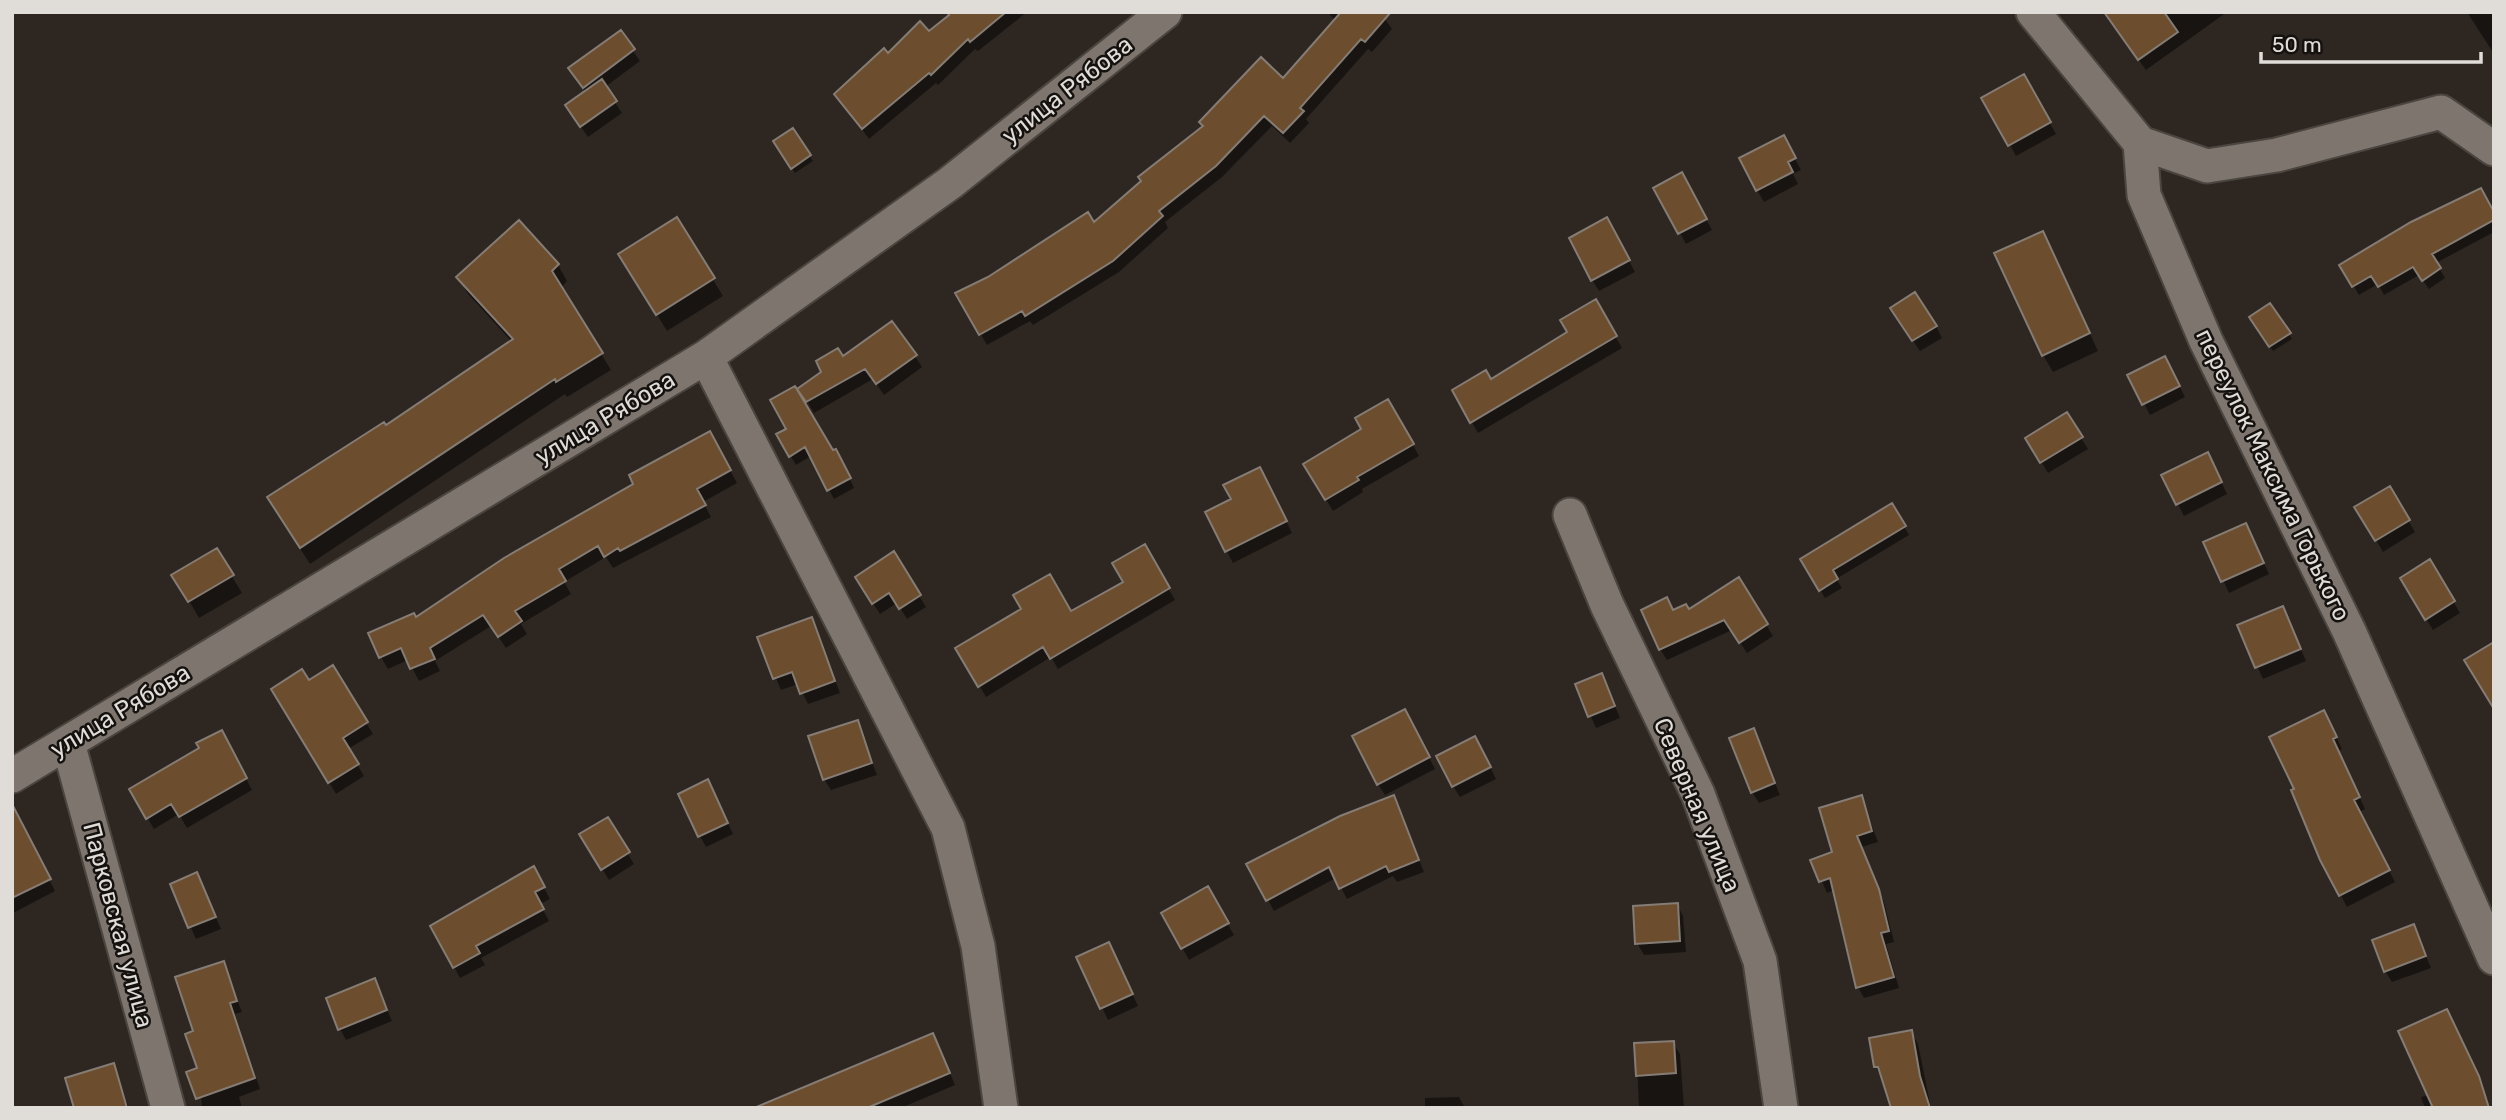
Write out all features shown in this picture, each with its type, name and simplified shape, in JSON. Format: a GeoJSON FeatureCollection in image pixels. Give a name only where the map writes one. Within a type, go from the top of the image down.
{"type":"FeatureCollection","features":[{"type":"Feature","properties":{"kind":"street","name":"улица Рябова"},"geometry":{"type":"LineString","coordinates":[[12,776],[706,358],[950,183],[1165,12]]}},
{"type":"Feature","properties":{"kind":"street"},"geometry":{"type":"LineString","coordinates":[[2033,12],[2140,143],[2207,166],[2277,155],[2441,111],[2494,149]]}},
{"type":"Feature","properties":{"kind":"street","name":"переулок Максима Горького"},"geometry":{"type":"LineString","coordinates":[[2140,143],[2144,195],[2206,341],[2349,631],[2494,958]]}},
{"type":"Feature","properties":{"kind":"street"},"geometry":{"type":"LineString","coordinates":[[706,358],[948,828],[978,946],[1001,1108]]}},
{"type":"Feature","properties":{"kind":"street","name":"Северная улица"},"geometry":{"type":"LineString","coordinates":[[1570,515],[1607,605],[1698,794],[1760,961],[1781,1108]]}},
{"type":"Feature","properties":{"kind":"street","name":"Парковская улица"},"geometry":{"type":"LineString","coordinates":[[68,743],[168,1108]]}},
{"type":"Feature","properties":{"kind":"building"},"geometry":{"type":"Polygon","coordinates":[[[947,12],[1006,12],[970,42],[968,39],[931,75],[929,73],[862,129],[834,94],[884,48],[888,53],[920,21],[929,31],[949,15],[947,12]]]}},
{"type":"Feature","properties":{"kind":"building"},"geometry":{"type":"Polygon","coordinates":[[[1341,12],[1391,12],[1365,42],[1361,39],[1300,108],[1304,111],[1283,133],[1264,116],[1216,166],[1159,211],[1163,216],[1113,261],[1025,316],[1022,311],[979,335],[955,293],[988,277],[1088,212],[1094,222],[1141,181],[1138,177],[1203,126],[1199,122],[1261,57],[1283,78],[1341,12]]]}},
{"type":"Feature","properties":{"kind":"building"},"geometry":{"type":"Polygon","coordinates":[[[2104,12],[2164,12],[2178,32],[2138,60],[2104,12]]]}},
{"type":"Feature","properties":{"kind":"building"},"geometry":{"type":"Polygon","coordinates":[[[621,30],[635,49],[583,88],[568,68],[621,30]]]}},
{"type":"Feature","properties":{"kind":"building"},"geometry":{"type":"Polygon","coordinates":[[[2024,74],[2051,122],[2008,146],[1981,98],[2024,74]]]}},
{"type":"Feature","properties":{"kind":"building"},"geometry":{"type":"Polygon","coordinates":[[[602,79],[617,101],[580,127],[565,105],[602,79]]]}},
{"type":"Feature","properties":{"kind":"building"},"geometry":{"type":"Polygon","coordinates":[[[793,128],[811,155],[791,169],[773,141],[793,128]]]}},
{"type":"Feature","properties":{"kind":"building"},"geometry":{"type":"Polygon","coordinates":[[[1784,135],[1796,158],[1788,162],[1793,172],[1756,191],[1739,158],[1784,135]]]}},
{"type":"Feature","properties":{"kind":"building"},"geometry":{"type":"Polygon","coordinates":[[[1682,172],[1707,219],[1678,234],[1653,188],[1682,172]]]}},
{"type":"Feature","properties":{"kind":"building"},"geometry":{"type":"Polygon","coordinates":[[[2481,188],[2494,212],[2494,220],[2432,254],[2441,268],[2422,281],[2413,267],[2378,287],[2371,276],[2352,287],[2339,265],[2411,222],[2481,188]]]}},
{"type":"Feature","properties":{"kind":"building"},"geometry":{"type":"Polygon","coordinates":[[[677,217],[715,278],[656,315],[618,254],[677,217]]]}},
{"type":"Feature","properties":{"kind":"building"},"geometry":{"type":"Polygon","coordinates":[[[1607,217],[1630,260],[1591,281],[1569,238],[1607,217]]]}},
{"type":"Feature","properties":{"kind":"building"},"geometry":{"type":"Polygon","coordinates":[[[519,220],[559,264],[552,271],[603,353],[556,382],[555,379],[300,548],[267,497],[384,422],[386,425],[513,339],[456,277],[519,220]]]}},
{"type":"Feature","properties":{"kind":"building"},"geometry":{"type":"Polygon","coordinates":[[[2043,231],[2090,333],[2042,356],[1994,253],[2043,231]]]}},
{"type":"Feature","properties":{"kind":"building"},"geometry":{"type":"Polygon","coordinates":[[[1915,292],[1937,326],[1912,341],[1890,308],[1915,292]]]}},
{"type":"Feature","properties":{"kind":"building"},"geometry":{"type":"Polygon","coordinates":[[[1596,299],[1617,336],[1470,423],[1452,390],[1486,370],[1491,379],[1567,332],[1560,320],[1596,299]]]}},
{"type":"Feature","properties":{"kind":"building"},"geometry":{"type":"Polygon","coordinates":[[[2270,303],[2291,333],[2269,347],[2249,317],[2270,303]]]}},
{"type":"Feature","properties":{"kind":"building"},"geometry":{"type":"Polygon","coordinates":[[[892,321],[917,355],[876,384],[865,369],[806,402],[797,389],[821,372],[816,361],[838,348],[843,356],[892,321]]]}},
{"type":"Feature","properties":{"kind":"building"},"geometry":{"type":"Polygon","coordinates":[[[2165,356],[2180,386],[2142,405],[2127,375],[2165,356]]]}},
{"type":"Feature","properties":{"kind":"building"},"geometry":{"type":"Polygon","coordinates":[[[795,386],[833,450],[836,449],[851,478],[827,491],[805,447],[789,457],[776,434],[786,429],[770,400],[795,386]]]}},
{"type":"Feature","properties":{"kind":"building"},"geometry":{"type":"Polygon","coordinates":[[[1388,399],[1414,444],[1357,477],[1359,480],[1325,500],[1303,464],[1361,429],[1355,418],[1388,399]]]}},
{"type":"Feature","properties":{"kind":"building"},"geometry":{"type":"Polygon","coordinates":[[[2067,412],[2083,437],[2040,463],[2025,438],[2067,412]]]}},
{"type":"Feature","properties":{"kind":"building"},"geometry":{"type":"Polygon","coordinates":[[[710,431],[731,470],[697,489],[706,505],[620,551],[618,548],[604,557],[598,546],[559,569],[566,581],[515,611],[522,621],[498,637],[483,615],[430,648],[435,659],[410,669],[401,648],[379,658],[368,633],[414,613],[416,617],[504,558],[633,484],[629,475],[710,431]]]}},
{"type":"Feature","properties":{"kind":"building"},"geometry":{"type":"Polygon","coordinates":[[[2208,452],[2222,482],[2176,505],[2161,475],[2208,452]]]}},
{"type":"Feature","properties":{"kind":"building"},"geometry":{"type":"Polygon","coordinates":[[[1260,467],[1287,521],[1225,552],[1205,512],[1231,499],[1223,485],[1260,467]]]}},
{"type":"Feature","properties":{"kind":"building"},"geometry":{"type":"Polygon","coordinates":[[[2390,486],[2410,520],[2375,541],[2354,507],[2390,486]]]}},
{"type":"Feature","properties":{"kind":"building"},"geometry":{"type":"Polygon","coordinates":[[[1892,503],[1906,526],[1833,570],[1838,579],[1819,591],[1800,559],[1892,503]]]}},
{"type":"Feature","properties":{"kind":"building"},"geometry":{"type":"Polygon","coordinates":[[[2246,523],[2264,563],[2221,582],[2203,542],[2246,523]]]}},
{"type":"Feature","properties":{"kind":"building"},"geometry":{"type":"Polygon","coordinates":[[[1145,544],[1170,588],[1050,659],[1043,647],[978,687],[955,648],[1021,609],[1013,595],[1050,574],[1071,611],[1123,582],[1112,563],[1145,544]]]}},
{"type":"Feature","properties":{"kind":"building"},"geometry":{"type":"Polygon","coordinates":[[[217,548],[234,575],[188,602],[171,575],[217,548]]]}},
{"type":"Feature","properties":{"kind":"building"},"geometry":{"type":"Polygon","coordinates":[[[894,551],[921,595],[899,609],[889,593],[872,604],[855,577],[894,551]]]}},
{"type":"Feature","properties":{"kind":"building"},"geometry":{"type":"Polygon","coordinates":[[[2430,559],[2455,601],[2425,620],[2400,578],[2430,559]]]}},
{"type":"Feature","properties":{"kind":"building"},"geometry":{"type":"Polygon","coordinates":[[[1739,577],[1768,624],[1739,643],[1724,620],[1659,650],[1641,610],[1667,597],[1673,610],[1686,604],[1689,609],[1739,577]]]}},
{"type":"Feature","properties":{"kind":"building"},"geometry":{"type":"Polygon","coordinates":[[[2283,606],[2301,649],[2255,668],[2237,625],[2283,606]]]}},
{"type":"Feature","properties":{"kind":"building"},"geometry":{"type":"Polygon","coordinates":[[[812,617],[835,681],[800,694],[792,672],[773,679],[757,637],[812,617]]]}},
{"type":"Feature","properties":{"kind":"building"},"geometry":{"type":"Polygon","coordinates":[[[2494,642],[2494,709],[2464,660],[2494,642]]]}},
{"type":"Feature","properties":{"kind":"building"},"geometry":{"type":"Polygon","coordinates":[[[333,665],[368,722],[343,738],[359,764],[328,783],[271,689],[302,669],[309,680],[333,665]]]}},
{"type":"Feature","properties":{"kind":"building"},"geometry":{"type":"Polygon","coordinates":[[[1602,673],[1615,706],[1588,717],[1575,684],[1602,673]]]}},
{"type":"Feature","properties":{"kind":"building"},"geometry":{"type":"Polygon","coordinates":[[[1405,709],[1430,757],[1377,785],[1352,736],[1405,709]]]}},
{"type":"Feature","properties":{"kind":"building"},"geometry":{"type":"Polygon","coordinates":[[[2324,710],[2337,737],[2333,739],[2360,797],[2354,800],[2390,870],[2339,896],[2320,860],[2291,790],[2294,789],[2269,737],[2324,710]]]}},
{"type":"Feature","properties":{"kind":"building"},"geometry":{"type":"Polygon","coordinates":[[[858,720],[872,763],[823,780],[808,736],[858,720]]]}},
{"type":"Feature","properties":{"kind":"building"},"geometry":{"type":"Polygon","coordinates":[[[1754,728],[1775,783],[1751,793],[1729,738],[1754,728]]]}},
{"type":"Feature","properties":{"kind":"building"},"geometry":{"type":"Polygon","coordinates":[[[222,730],[247,778],[179,817],[171,804],[146,819],[129,789],[199,748],[196,743],[222,730]]]}},
{"type":"Feature","properties":{"kind":"building"},"geometry":{"type":"Polygon","coordinates":[[[1475,736],[1491,767],[1452,787],[1436,756],[1475,736]]]}},
{"type":"Feature","properties":{"kind":"building"},"geometry":{"type":"Polygon","coordinates":[[[708,779],[728,823],[698,837],[678,794],[708,779]]]}},
{"type":"Feature","properties":{"kind":"building"},"geometry":{"type":"Polygon","coordinates":[[[1394,795],[1419,860],[1389,872],[1386,866],[1339,889],[1329,867],[1266,901],[1246,864],[1340,816],[1394,795]]]}},
{"type":"Feature","properties":{"kind":"building"},"geometry":{"type":"Polygon","coordinates":[[[1862,795],[1872,831],[1857,836],[1879,889],[1889,931],[1881,933],[1894,977],[1856,988],[1830,878],[1819,882],[1810,860],[1832,852],[1819,808],[1862,795]]]}},
{"type":"Feature","properties":{"kind":"building"},"geometry":{"type":"Polygon","coordinates":[[[12,804],[51,879],[12,898],[12,804]]]}},
{"type":"Feature","properties":{"kind":"building"},"geometry":{"type":"Polygon","coordinates":[[[608,817],[630,852],[601,870],[579,834],[608,817]]]}},
{"type":"Feature","properties":{"kind":"building"},"geometry":{"type":"Polygon","coordinates":[[[534,866],[545,887],[535,892],[544,909],[476,946],[480,953],[453,968],[430,926],[534,866]]]}},
{"type":"Feature","properties":{"kind":"building"},"geometry":{"type":"Polygon","coordinates":[[[197,872],[216,917],[188,928],[170,884],[197,872]]]}},
{"type":"Feature","properties":{"kind":"building"},"geometry":{"type":"Polygon","coordinates":[[[1208,886],[1229,923],[1181,949],[1161,913],[1208,886]]]}},
{"type":"Feature","properties":{"kind":"building"},"geometry":{"type":"Polygon","coordinates":[[[1678,903],[1680,941],[1635,944],[1633,906],[1678,903]]]}},
{"type":"Feature","properties":{"kind":"building"},"geometry":{"type":"Polygon","coordinates":[[[2414,924],[2426,956],[2384,972],[2372,940],[2414,924]]]}},
{"type":"Feature","properties":{"kind":"building"},"geometry":{"type":"Polygon","coordinates":[[[1109,942],[1133,994],[1100,1009],[1076,957],[1109,942]]]}},
{"type":"Feature","properties":{"kind":"building"},"geometry":{"type":"Polygon","coordinates":[[[224,961],[237,1001],[230,1003],[255,1078],[196,1099],[186,1072],[197,1068],[185,1034],[193,1031],[175,977],[224,961]]]}},
{"type":"Feature","properties":{"kind":"building"},"geometry":{"type":"Polygon","coordinates":[[[375,978],[387,1010],[338,1030],[326,998],[375,978]]]}},
{"type":"Feature","properties":{"kind":"building"},"geometry":{"type":"Polygon","coordinates":[[[2447,1009],[2479,1076],[2489,1108],[2433,1108],[2398,1031],[2447,1009]]]}},
{"type":"Feature","properties":{"kind":"building"},"geometry":{"type":"Polygon","coordinates":[[[1912,1030],[1920,1076],[1930,1108],[1891,1108],[1878,1067],[1874,1067],[1869,1038],[1912,1030]]]}},
{"type":"Feature","properties":{"kind":"building"},"geometry":{"type":"Polygon","coordinates":[[[933,1033],[950,1073],[867,1108],[754,1108],[933,1033]]]}},
{"type":"Feature","properties":{"kind":"building"},"geometry":{"type":"Polygon","coordinates":[[[1674,1041],[1676,1073],[1636,1076],[1634,1043],[1674,1041]]]}},
{"type":"Feature","properties":{"kind":"building"},"geometry":{"type":"Polygon","coordinates":[[[114,1063],[127,1108],[74,1108],[65,1078],[114,1063]]]}}]}
